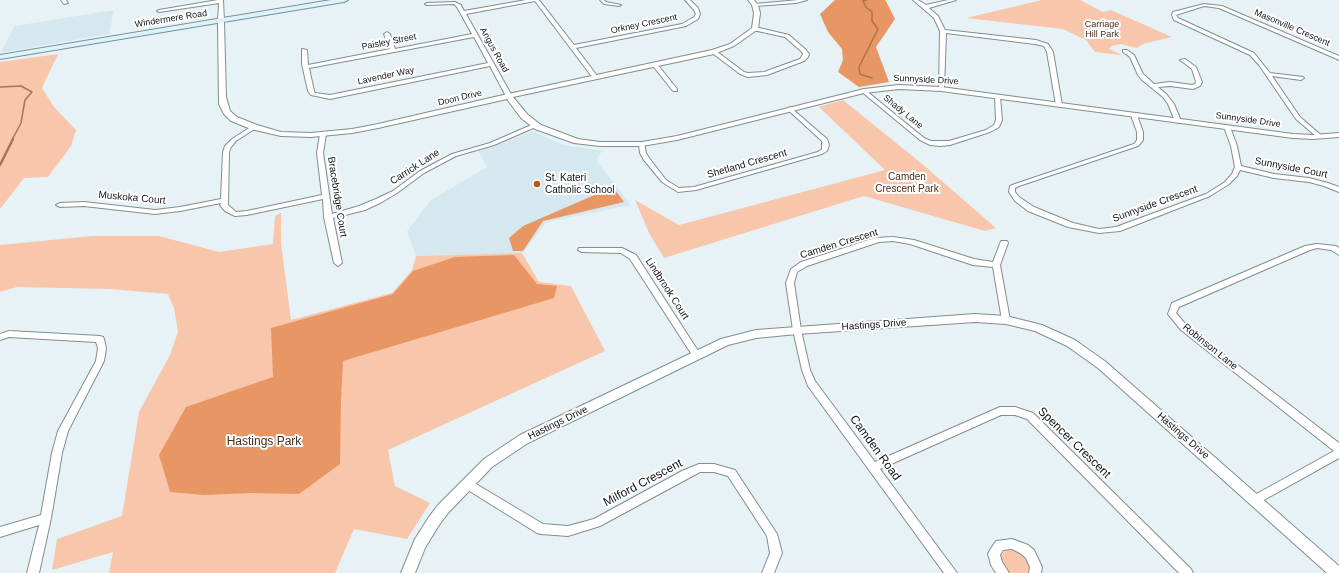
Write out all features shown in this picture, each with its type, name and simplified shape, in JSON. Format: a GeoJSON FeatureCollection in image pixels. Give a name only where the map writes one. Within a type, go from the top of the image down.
{"type":"FeatureCollection","features":[{"type":"Feature","properties":{"kind":"main road","name":"Windermere Road"},"geometry":{"type":"LineString","coordinates":[[0,58],[344,0]]}},
{"type":"Feature","properties":{"kind":"street"},"geometry":{"type":"LineString","coordinates":[[159,11],[221,0],[221,21]]}},
{"type":"Feature","properties":{"kind":"street"},"geometry":{"type":"LineString","coordinates":[[427,4],[455,3],[463,13],[535,0],[595,77]]}},
{"type":"Feature","properties":{"kind":"street"},"geometry":{"type":"LineString","coordinates":[[602,0],[604,3],[619,5]]}},
{"type":"Feature","properties":{"kind":"street","name":"Orkney Crescent"},"geometry":{"type":"LineString","coordinates":[[572,47],[676,28],[684,25],[696,18],[698,14],[696,9],[686,0]]}},
{"type":"Feature","properties":{"kind":"street"},"geometry":{"type":"LineString","coordinates":[[714,52],[742,73],[748,75],[765,74],[802,60],[806,54],[787,36],[755,29],[757,13],[753,2],[796,2],[805,0]]}},
{"type":"Feature","properties":{"kind":"street"},"geometry":{"type":"LineString","coordinates":[[915,0],[936,18],[943,31],[941,89]]}},
{"type":"Feature","properties":{"kind":"street"},"geometry":{"type":"LineString","coordinates":[[925,7],[954,0]]}},
{"type":"Feature","properties":{"kind":"street","name":"Masonville Crescent"},"geometry":{"type":"LineString","coordinates":[[1320,137],[1298,118],[1268,74],[1252,54],[1176,18],[1174,15],[1175,12],[1204,5],[1220,7],[1339,58]]}},
{"type":"Feature","properties":{"kind":"street","name":"Angus Road"},"geometry":{"type":"LineString","coordinates":[[463,13],[509,96]]}},
{"type":"Feature","properties":{"kind":"street","name":"Doon Drive"},"geometry":{"type":"LineString","coordinates":[[221,21],[223,104],[227,112],[234,119],[254,127],[281,134],[323,134],[378,126],[714,52],[732,45],[755,29]]}},
{"type":"Feature","properties":{"kind":"street"},"geometry":{"type":"LineString","coordinates":[[943,31],[1036,42],[1046,45],[1050,52],[1059,105]]}},
{"type":"Feature","properties":{"kind":"street"},"geometry":{"type":"LineString","coordinates":[[387,34],[393,50]]}},
{"type":"Feature","properties":{"kind":"street","name":"Paisley Street"},"geometry":{"type":"LineString","coordinates":[[306,67],[475,35]]}},
{"type":"Feature","properties":{"kind":"street"},"geometry":{"type":"LineString","coordinates":[[304,50],[306,67]]}},
{"type":"Feature","properties":{"kind":"street"},"geometry":{"type":"LineString","coordinates":[[1125,51],[1132,56],[1140,74],[1165,96],[1171,104],[1178,121]]}},
{"type":"Feature","properties":{"kind":"street"},"geometry":{"type":"LineString","coordinates":[[1153,86],[1170,84],[1193,87],[1198,85],[1199,82],[1194,68],[1183,60]]}},
{"type":"Feature","properties":{"kind":"street","name":"Lavender Way"},"geometry":{"type":"LineString","coordinates":[[306,67],[313,94],[330,97],[491,64]]}},
{"type":"Feature","properties":{"kind":"street"},"geometry":{"type":"LineString","coordinates":[[654,65],[676,90]]}},
{"type":"Feature","properties":{"kind":"street"},"geometry":{"type":"LineString","coordinates":[[1268,74],[1301,78]]}},
{"type":"Feature","properties":{"kind":"street","name":"Sunnyside Drive"},"geometry":{"type":"LineString","coordinates":[[509,96],[524,116],[536,125],[557,134],[583,142],[600,144],[642,144],[677,138],[864,91],[899,87],[941,89],[1293,136],[1320,137],[1339,135]]}},
{"type":"Feature","properties":{"kind":"street","name":"Shady Lane"},"geometry":{"type":"LineString","coordinates":[[864,91],[922,139],[930,143],[940,144],[950,143],[988,132],[997,126],[999,120],[997,97]]}},
{"type":"Feature","properties":{"kind":"street","name":"Shetland Crescent"},"geometry":{"type":"LineString","coordinates":[[642,144],[643,153],[646,159],[664,181],[678,190],[694,189],[820,154],[825,150],[826,145],[824,140],[790,110]]}},
{"type":"Feature","properties":{"kind":"street","name":"Sunnyside Crescent"},"geometry":{"type":"LineString","coordinates":[[1134,115],[1140,132],[1140,140],[1136,146],[1017,185],[1012,187],[1012,192],[1017,199],[1031,209],[1050,218],[1086,230],[1099,231],[1117,229],[1208,195],[1227,183],[1235,175],[1238,167]]}},
{"type":"Feature","properties":{"kind":"street","name":"Carrick Lane"},"geometry":{"type":"LineString","coordinates":[[328,217],[362,208],[378,201],[395,192],[422,172],[454,155],[492,144],[536,125]]}},
{"type":"Feature","properties":{"kind":"street"},"geometry":{"type":"LineString","coordinates":[[254,127],[234,140],[228,146],[226,152],[224,205],[228,209],[235,214],[247,213],[325,196]]}},
{"type":"Feature","properties":{"kind":"street"},"geometry":{"type":"LineString","coordinates":[[1227,127],[1238,167]]}},
{"type":"Feature","properties":{"kind":"street","name":"Bracebridge Court"},"geometry":{"type":"LineString","coordinates":[[323,134],[320,153],[328,217],[338,263]]}},
{"type":"Feature","properties":{"kind":"street","name":"Sunnyside Court"},"geometry":{"type":"LineString","coordinates":[[1238,167],[1274,176],[1309,180],[1326,184],[1339,190]]}},
{"type":"Feature","properties":{"kind":"street","name":"Muskoka Court"},"geometry":{"type":"LineString","coordinates":[[60,205],[84,204],[155,212],[180,210],[225,200]]}},
{"type":"Feature","properties":{"kind":"street","name":"Camden Crescent"},"geometry":{"type":"LineString","coordinates":[[797,330],[790,283],[794,271],[804,264],[878,240],[893,239],[911,242],[973,262],[996,265]]}},
{"type":"Feature","properties":{"kind":"street"},"geometry":{"type":"LineString","coordinates":[[1004,243],[996,265],[1006,320]]}},
{"type":"Feature","properties":{"kind":"street","name":"Robinson Lane"},"geometry":{"type":"LineString","coordinates":[[1339,252],[1333,248],[1317,246],[1308,248],[1175,305],[1172,314],[1184,328],[1339,449]]}},
{"type":"Feature","properties":{"kind":"street","name":"Lindbrook Court"},"geometry":{"type":"LineString","coordinates":[[582,250],[622,251],[633,257],[697,356]]}},
{"type":"Feature","properties":{"kind":"street","name":"Hastings Drive"},"geometry":{"type":"LineString","coordinates":[[408,573],[420,544],[434,521],[488,463],[524,439],[725,342],[748,336],[797,330],[975,318],[1006,320],[1038,328],[1071,343],[1102,365],[1337,573]]}},
{"type":"Feature","properties":{"kind":"street","name":"Camden Road"},"geometry":{"type":"LineString","coordinates":[[797,330],[806,370],[811,383],[951,573]]}},
{"type":"Feature","properties":{"kind":"street"},"geometry":{"type":"LineString","coordinates":[[0,337],[9,334],[100,339],[102,348],[100,361],[63,431],[57,454],[46,518],[33,573]]}},
{"type":"Feature","properties":{"kind":"street","name":"Spencer Crescent"},"geometry":{"type":"LineString","coordinates":[[873,467],[1000,411],[1015,411],[1030,416],[1187,573]]}},
{"type":"Feature","properties":{"kind":"street"},"geometry":{"type":"LineString","coordinates":[[1255,500],[1339,453]]}},
{"type":"Feature","properties":{"kind":"street","name":"Milford Crescent"},"geometry":{"type":"LineString","coordinates":[[467,484],[541,529],[568,532],[596,523],[699,468],[714,468],[731,473],[772,534],[776,553],[768,573]]}},
{"type":"Feature","properties":{"kind":"street"},"geometry":{"type":"LineString","coordinates":[[0,532],[46,518]]}},
{"type":"Feature","properties":{"kind":"street"},"geometry":{"type":"LineString","coordinates":[[1000,572],[994,559],[996,549],[1000,545],[1012,544],[1024,549],[1030,554],[1036,567],[1035,573]]}},
{"type":"Feature","properties":{"kind":"shaded area"},"geometry":{"type":"Polygon","coordinates":[[[114,10],[109,34],[0,53],[15,26],[114,10]]]}},
{"type":"Feature","properties":{"kind":"shaded area","name":"St. Kateri Catholic School"},"geometry":{"type":"Polygon","coordinates":[[[532,131],[564,145],[602,151],[596,160],[631,205],[547,222],[522,253],[416,256],[407,231],[431,200],[487,167],[478,150],[506,142],[532,131]]]}},
{"type":"Feature","properties":{"kind":"green space"},"geometry":{"type":"Polygon","coordinates":[[[835,0],[886,1],[895,19],[876,47],[889,82],[859,87],[838,72],[843,60],[842,49],[828,32],[820,14],[835,0]]]}},
{"type":"Feature","properties":{"kind":"green space","name":"Carriage Hill Park"},"geometry":{"type":"Polygon","coordinates":[[[1042,0],[1080,0],[1103,12],[1111,10],[1172,37],[1143,44],[1137,48],[1120,44],[1112,46],[1109,49],[1122,55],[1095,52],[1086,40],[1063,29],[966,18],[1042,0]]]}},
{"type":"Feature","properties":{"kind":"green space"},"geometry":{"type":"Polygon","coordinates":[[[58,54],[42,88],[54,107],[76,130],[71,146],[48,177],[24,178],[0,209],[0,62],[58,54]]]}},
{"type":"Feature","properties":{"kind":"green space","name":"Camden Crescent Park"},"geometry":{"type":"Polygon","coordinates":[[[843,100],[921,163],[996,228],[985,231],[864,196],[664,258],[649,233],[635,200],[679,225],[885,170],[819,107],[843,100]]]}},
{"type":"Feature","properties":{"kind":"green space"},"geometry":{"type":"Polygon","coordinates":[[[613,187],[624,202],[543,221],[523,251],[513,251],[509,238],[523,226],[613,187]]]}},
{"type":"Feature","properties":{"kind":"green space","name":"Hastings Park"},"geometry":{"type":"Polygon","coordinates":[[[281,213],[281,243],[291,320],[392,293],[412,270],[416,256],[522,253],[539,282],[571,286],[605,351],[388,450],[395,486],[430,503],[407,539],[354,529],[335,573],[109,573],[113,552],[52,570],[57,539],[122,516],[139,412],[170,355],[178,332],[174,308],[168,294],[110,289],[17,287],[0,292],[0,245],[92,236],[159,236],[219,252],[273,244],[275,216],[281,213]]]}},
{"type":"Feature","properties":{"kind":"green space"},"geometry":{"type":"Polygon","coordinates":[[[514,255],[537,284],[557,286],[554,298],[343,361],[340,464],[299,494],[251,493],[204,495],[170,492],[159,455],[186,407],[273,377],[271,328],[393,294],[413,271],[455,257],[514,255]]]}},
{"type":"Feature","properties":{"kind":"green space"},"geometry":{"type":"Polygon","coordinates":[[[1007,549],[1012,549],[1026,556],[1030,565],[1028,573],[1011,573],[1006,570],[1003,566],[1001,557],[1007,549]]]}},
{"type":"Feature","properties":{"kind":"waterway"},"geometry":{"type":"LineString","coordinates":[[867,0],[863,1],[866,7],[872,12],[872,21],[878,29],[859,67],[860,74],[872,78]]}},
{"type":"Feature","properties":{"kind":"waterway"},"geometry":{"type":"LineString","coordinates":[[0,87],[21,86],[32,92],[25,100],[21,123],[12,140]]}},
{"type":"Feature","properties":{"kind":"waterway"},"geometry":{"type":"LineString","coordinates":[[0,165],[13,139]]}},
{"type":"Feature","properties":{"kind":"place","name":"St. Kateri Catholic School"},"geometry":{"type":"Point","coordinates":[537,184]}}]}
